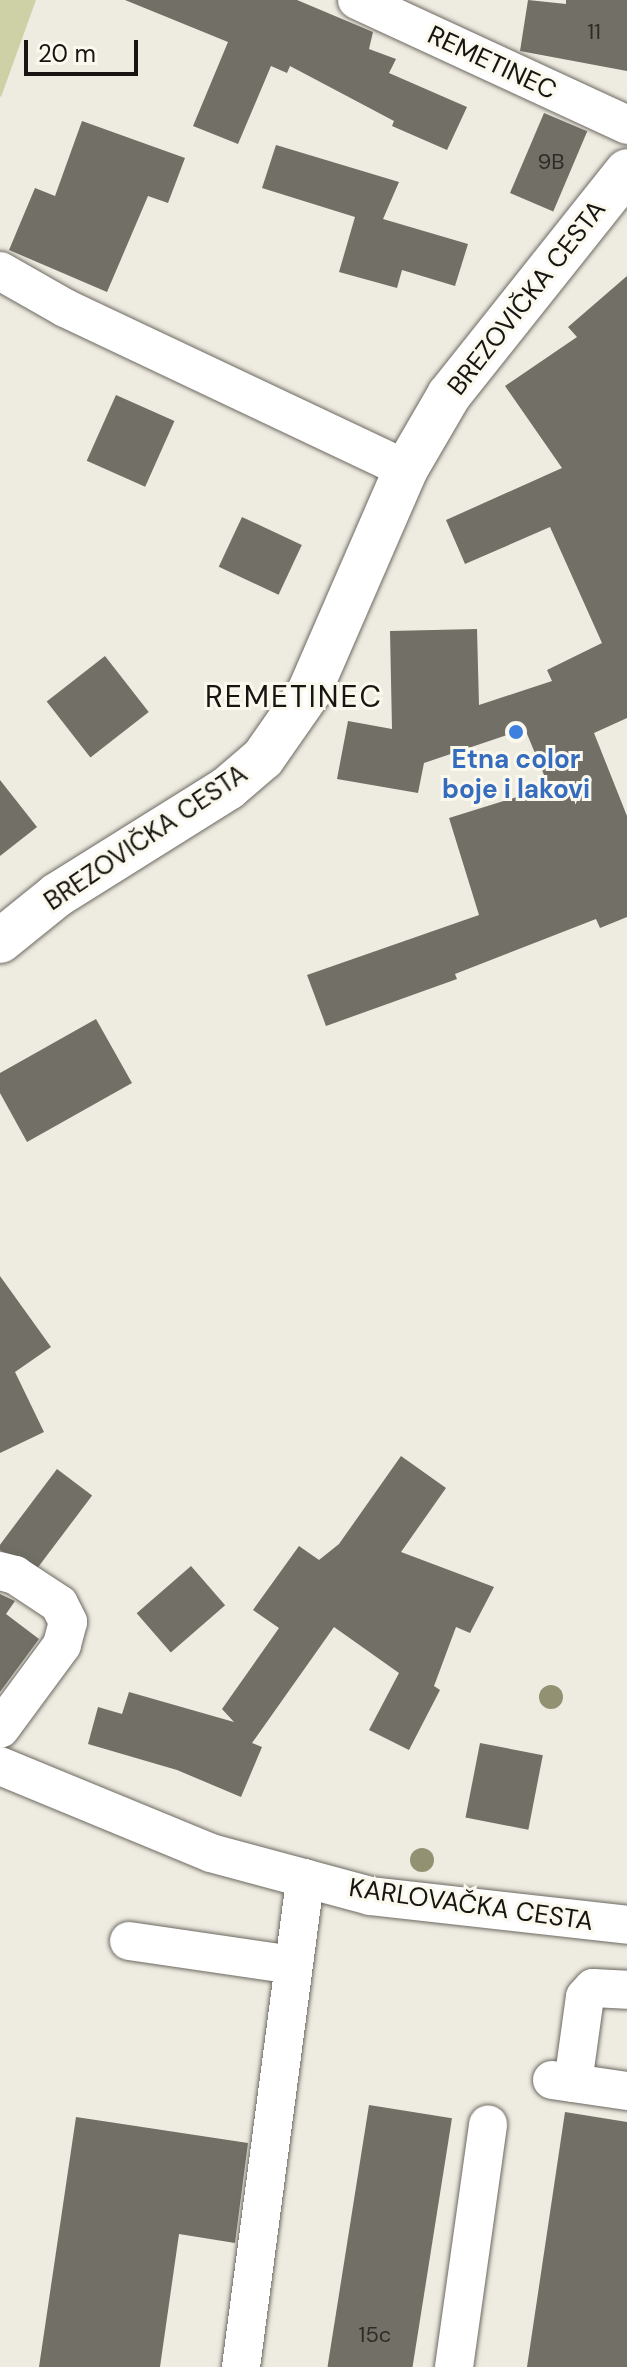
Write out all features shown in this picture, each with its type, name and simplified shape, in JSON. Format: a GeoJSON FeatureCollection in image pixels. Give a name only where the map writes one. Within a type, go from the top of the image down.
{"type":"FeatureCollection","features":[{"type":"Feature","properties":{"kind":"main road","name":"BREZOVIČKA CESTA"},"geometry":{"type":"LineString","coordinates":[[0,941],[57,895],[228,788],[263,758],[309,692],[406,469],[496,330],[627,171]]}},
{"type":"Feature","properties":{"kind":"street","name":"REMETINEC"},"geometry":{"type":"LineString","coordinates":[[357,0],[627,125]]}},
{"type":"Feature","properties":{"kind":"street"},"geometry":{"type":"LineString","coordinates":[[0,271],[65,308],[406,469]]}},
{"type":"Feature","properties":{"kind":"street"},"geometry":{"type":"LineString","coordinates":[[0,1571],[15,1575],[59,1604],[68,1622],[62,1645],[0,1729]]}},
{"type":"Feature","properties":{"kind":"street","name":"KARLOVAČKA CESTA"},"geometry":{"type":"LineString","coordinates":[[0,1766],[211,1853],[370,1896],[627,1925]]}},
{"type":"Feature","properties":{"kind":"street"},"geometry":{"type":"LineString","coordinates":[[241,2367],[305,1878]]}},
{"type":"Feature","properties":{"kind":"street"},"geometry":{"type":"LineString","coordinates":[[129,1941],[293,1965]]}},
{"type":"Feature","properties":{"kind":"street"},"geometry":{"type":"LineString","coordinates":[[627,1990],[593,1988],[585,1997],[562,2082],[627,2091]]}},
{"type":"Feature","properties":{"kind":"street"},"geometry":{"type":"LineString","coordinates":[[454,2367],[488,2124]]}},
{"type":"Feature","properties":{"kind":"green space"},"geometry":{"type":"Polygon","coordinates":[[[0,0],[36,0],[1,97],[0,96],[0,0]]]}},
{"type":"Feature","properties":{"kind":"building"},"geometry":{"type":"Polygon","coordinates":[[[125,0],[297,0],[373,32],[369,49],[396,59],[389,73],[467,107],[447,150],[392,126],[394,121],[290,66],[287,73],[271,66],[238,144],[193,126],[228,42],[125,0]]]}},
{"type":"Feature","properties":{"kind":"building"},"geometry":{"type":"Polygon","coordinates":[[[528,0],[566,4],[566,0],[627,0],[627,71],[520,51],[528,0]]]}},
{"type":"Feature","properties":{"kind":"building"},"geometry":{"type":"Polygon","coordinates":[[[544,113],[587,131],[553,211],[510,193],[544,113]]]}},
{"type":"Feature","properties":{"kind":"building"},"geometry":{"type":"Polygon","coordinates":[[[82,121],[185,158],[168,203],[148,196],[107,292],[9,250],[35,188],[55,196],[82,121]]]}},
{"type":"Feature","properties":{"kind":"building"},"geometry":{"type":"Polygon","coordinates":[[[276,145],[399,182],[383,219],[468,244],[455,286],[402,270],[397,288],[339,272],[355,217],[262,188],[276,145]]]}},
{"type":"Feature","properties":{"kind":"building"},"geometry":{"type":"Polygon","coordinates":[[[627,276],[627,718],[594,733],[627,816],[627,917],[600,928],[596,919],[455,974],[457,979],[326,1026],[307,975],[479,915],[449,818],[549,787],[525,729],[424,763],[418,793],[337,779],[348,721],[392,729],[390,631],[477,629],[479,705],[552,681],[547,670],[602,643],[550,527],[465,564],[446,520],[562,468],[505,386],[577,337],[568,327],[627,276]]]}},
{"type":"Feature","properties":{"kind":"building"},"geometry":{"type":"Polygon","coordinates":[[[116,395],[174,421],[145,487],[87,461],[116,395]]]}},
{"type":"Feature","properties":{"kind":"building"},"geometry":{"type":"Polygon","coordinates":[[[242,517],[302,545],[279,595],[219,567],[242,517]]]}},
{"type":"Feature","properties":{"kind":"building"},"geometry":{"type":"Polygon","coordinates":[[[105,656],[149,712],[90,758],[47,702],[105,656]]]}},
{"type":"Feature","properties":{"kind":"building"},"geometry":{"type":"Polygon","coordinates":[[[0,780],[37,827],[0,856],[0,780]]]}},
{"type":"Feature","properties":{"kind":"building"},"geometry":{"type":"Polygon","coordinates":[[[96,1019],[132,1083],[27,1142],[0,1093],[0,1073],[96,1019]]]}},
{"type":"Feature","properties":{"kind":"building"},"geometry":{"type":"Polygon","coordinates":[[[0,1276],[51,1347],[15,1372],[44,1432],[0,1453],[0,1276]]]}},
{"type":"Feature","properties":{"kind":"building"},"geometry":{"type":"Polygon","coordinates":[[[401,1456],[446,1488],[401,1552],[494,1587],[470,1633],[456,1627],[434,1686],[440,1690],[409,1750],[369,1730],[399,1673],[334,1627],[252,1743],[262,1747],[241,1797],[177,1770],[88,1744],[98,1707],[122,1714],[129,1692],[234,1722],[222,1709],[279,1628],[253,1610],[299,1546],[319,1560],[339,1544],[401,1456]]]}},
{"type":"Feature","properties":{"kind":"building"},"geometry":{"type":"Polygon","coordinates":[[[57,1469],[92,1495],[33,1575],[0,1550],[0,1545],[57,1469]]]}},
{"type":"Feature","properties":{"kind":"building"},"geometry":{"type":"Polygon","coordinates":[[[191,1566],[225,1605],[171,1652],[137,1613],[191,1566]]]}},
{"type":"Feature","properties":{"kind":"building"},"geometry":{"type":"Polygon","coordinates":[[[0,1594],[15,1601],[6,1614],[39,1639],[0,1692],[0,1594]]]}},
{"type":"Feature","properties":{"kind":"building"},"geometry":{"type":"Polygon","coordinates":[[[480,1743],[543,1755],[528,1830],[465,1818],[480,1743]]]}},
{"type":"Feature","properties":{"kind":"building"},"geometry":{"type":"Polygon","coordinates":[[[369,2105],[452,2118],[413,2367],[328,2367],[369,2105]]]}},
{"type":"Feature","properties":{"kind":"building"},"geometry":{"type":"Polygon","coordinates":[[[565,2112],[627,2122],[627,2367],[527,2367],[565,2112]]]}},
{"type":"Feature","properties":{"kind":"building"},"geometry":{"type":"Polygon","coordinates":[[[76,2117],[248,2143],[235,2243],[179,2234],[160,2367],[39,2367],[76,2117]]]}},
{"type":"Feature","properties":{"kind":"place","name":"Etna color boje i lakovi"},"geometry":{"type":"Point","coordinates":[516,732]}},
{"type":"Feature","properties":{"kind":"district","name":"REMETINEC"},"geometry":{"type":"Point","coordinates":[294,697]}}]}
